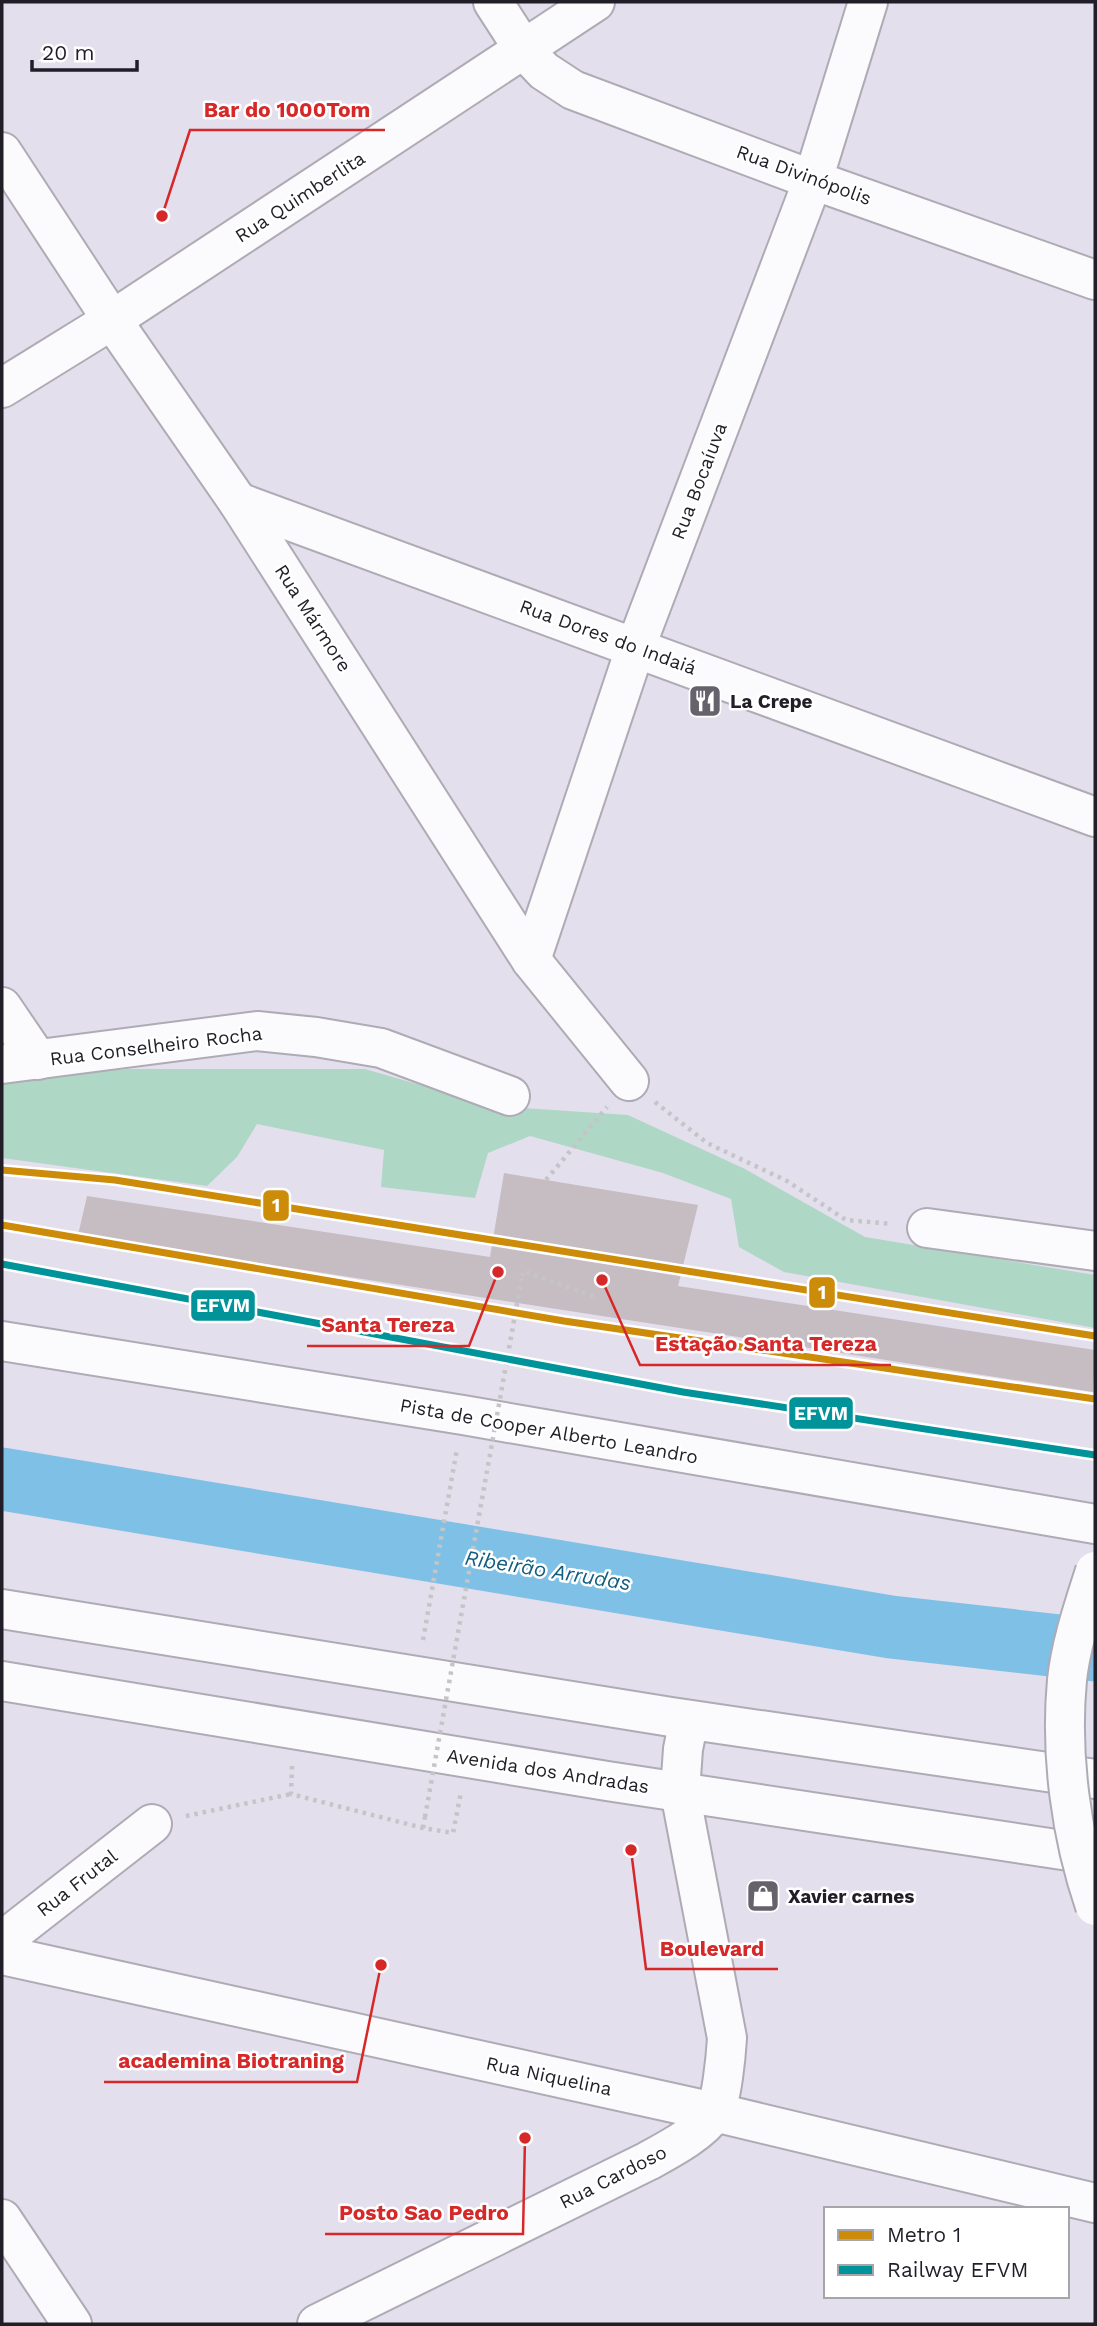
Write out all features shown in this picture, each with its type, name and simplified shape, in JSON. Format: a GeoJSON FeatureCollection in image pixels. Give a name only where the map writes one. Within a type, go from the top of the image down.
{"type":"FeatureCollection","features":[{"type":"Feature","properties":{"kind":"street","name":"Rua Divinópolis"},"geometry":{"type":"LineString","coordinates":[[493,2],[524,50],[544,71],[573,90],[813,180],[1095,280]]}},
{"type":"Feature","properties":{"kind":"street","name":"Rua Quimberlita"},"geometry":{"type":"LineString","coordinates":[[2,388],[112,320],[595,2]]}},
{"type":"Feature","properties":{"kind":"street","name":"Rua Bocaíuva"},"geometry":{"type":"LineString","coordinates":[[531,960],[636,646],[813,180],[868,2]]}},
{"type":"Feature","properties":{"kind":"street","name":"Rua Mármore"},"geometry":{"type":"LineString","coordinates":[[2,152],[112,320],[238,502],[531,960],[629,1081]]}},
{"type":"Feature","properties":{"kind":"street","name":"Rua Dores do Indaiá"},"geometry":{"type":"LineString","coordinates":[[238,502],[636,646],[1095,817]]}},
{"type":"Feature","properties":{"kind":"street"},"geometry":{"type":"LineString","coordinates":[[2,1007],[20,1062]]}},
{"type":"Feature","properties":{"kind":"street","name":"Rua Conselheiro Rocha"},"geometry":{"type":"LineString","coordinates":[[20,1062],[257,1031],[381,1048],[510,1096]]}},
{"type":"Feature","properties":{"kind":"street"},"geometry":{"type":"LineString","coordinates":[[928,1228],[1095,1251]]}},
{"type":"Feature","properties":{"kind":"street","name":"Pista de Cooper Alberto Leandro"},"geometry":{"type":"LineString","coordinates":[[2,1341],[463,1415],[1095,1524]]}},
{"type":"Feature","properties":{"kind":"street"},"geometry":{"type":"LineString","coordinates":[[1095,1571],[1080,1618],[1068,1678],[1065,1739],[1081,1866],[1095,1906]]}},
{"type":"Feature","properties":{"kind":"street"},"geometry":{"type":"LineString","coordinates":[[2,1609],[690,1720],[1095,1779]]}},
{"type":"Feature","properties":{"kind":"street","name":"Avenida dos Andradas"},"geometry":{"type":"LineString","coordinates":[[2,1681],[680,1792],[1095,1855]]}},
{"type":"Feature","properties":{"kind":"street"},"geometry":{"type":"LineString","coordinates":[[690,1720],[683,1749],[680,1792],[727,2038],[724,2069],[714,2112]]}},
{"type":"Feature","properties":{"kind":"street","name":"Rua Frutal"},"geometry":{"type":"LineString","coordinates":[[2,1941],[152,1824]]}},
{"type":"Feature","properties":{"kind":"street","name":"Rua Niquelina"},"geometry":{"type":"LineString","coordinates":[[2,1955],[714,2112],[1095,2203]]}},
{"type":"Feature","properties":{"kind":"street","name":"Rua Cardoso"},"geometry":{"type":"LineString","coordinates":[[317,2324],[648,2161],[687,2139],[714,2112]]}},
{"type":"Feature","properties":{"kind":"street"},"geometry":{"type":"LineString","coordinates":[[2,2219],[72,2324]]}},
{"type":"Feature","properties":{"kind":"path"},"geometry":{"type":"LineString","coordinates":[[546,1180],[629,1081],[707,1143],[787,1181],[846,1220],[928,1228]]}},
{"type":"Feature","properties":{"kind":"path"},"geometry":{"type":"LineString","coordinates":[[423,1828],[523,1271],[598,1298]]}},
{"type":"Feature","properties":{"kind":"path"},"geometry":{"type":"LineString","coordinates":[[417,1676],[463,1415]]}},
{"type":"Feature","properties":{"kind":"path"},"geometry":{"type":"LineString","coordinates":[[291,1794],[293,1730]]}},
{"type":"Feature","properties":{"kind":"path"},"geometry":{"type":"LineString","coordinates":[[152,1824],[291,1794],[423,1828],[453,1833],[468,1758]]}},
{"type":"Feature","properties":{"kind":"green space"},"geometry":{"type":"Polygon","coordinates":[[[129,1069],[365,1069],[493,1106],[628,1115],[745,1169],[865,1237],[1095,1275],[1095,1328],[784,1272],[739,1247],[731,1199],[663,1173],[530,1136],[488,1153],[475,1198],[381,1187],[384,1150],[257,1124],[237,1157],[207,1186],[2,1158],[2,1079],[129,1069]]]}},
{"type":"Feature","properties":{"kind":"building"},"geometry":{"type":"Polygon","coordinates":[[[504,1173],[698,1205],[678,1286],[1095,1350],[1093,1392],[78,1235],[87,1196],[490,1257],[504,1173]]]}},
{"type":"Feature","properties":{"kind":"waterway","name":"Ribeirão Arrudas"},"geometry":{"type":"LineString","coordinates":[[2,1479],[891,1627],[1095,1650]]}},
{"type":"Feature","properties":{"kind":"metro line","name":"1"},"geometry":{"type":"LineString","coordinates":[[2,1170],[115,1180],[1095,1336]]}},
{"type":"Feature","properties":{"kind":"metro line","name":"1"},"geometry":{"type":"LineString","coordinates":[[2,1225],[564,1321],[1095,1399]]}},
{"type":"Feature","properties":{"kind":"rail line","name":"EFVM"},"geometry":{"type":"LineString","coordinates":[[2,1264],[683,1392],[1095,1455]]}},
{"type":"Feature","properties":{"kind":"place","name":"Bar do 1000Tom"},"geometry":{"type":"Point","coordinates":[162,216]}},
{"type":"Feature","properties":{"kind":"place","name":"La Crepe"},"geometry":{"type":"Point","coordinates":[705,701]}},
{"type":"Feature","properties":{"kind":"place","name":"Santa Tereza"},"geometry":{"type":"Point","coordinates":[498,1272]}},
{"type":"Feature","properties":{"kind":"place","name":"Estação Santa Tereza"},"geometry":{"type":"Point","coordinates":[602,1280]}},
{"type":"Feature","properties":{"kind":"place","name":"Boulevard"},"geometry":{"type":"Point","coordinates":[631,1850]}},
{"type":"Feature","properties":{"kind":"place","name":"Xavier carnes"},"geometry":{"type":"Point","coordinates":[763,1896]}},
{"type":"Feature","properties":{"kind":"place","name":"academina Biotraning"},"geometry":{"type":"Point","coordinates":[381,1965]}},
{"type":"Feature","properties":{"kind":"place","name":"Posto Sao Pedro"},"geometry":{"type":"Point","coordinates":[525,2138]}}]}
